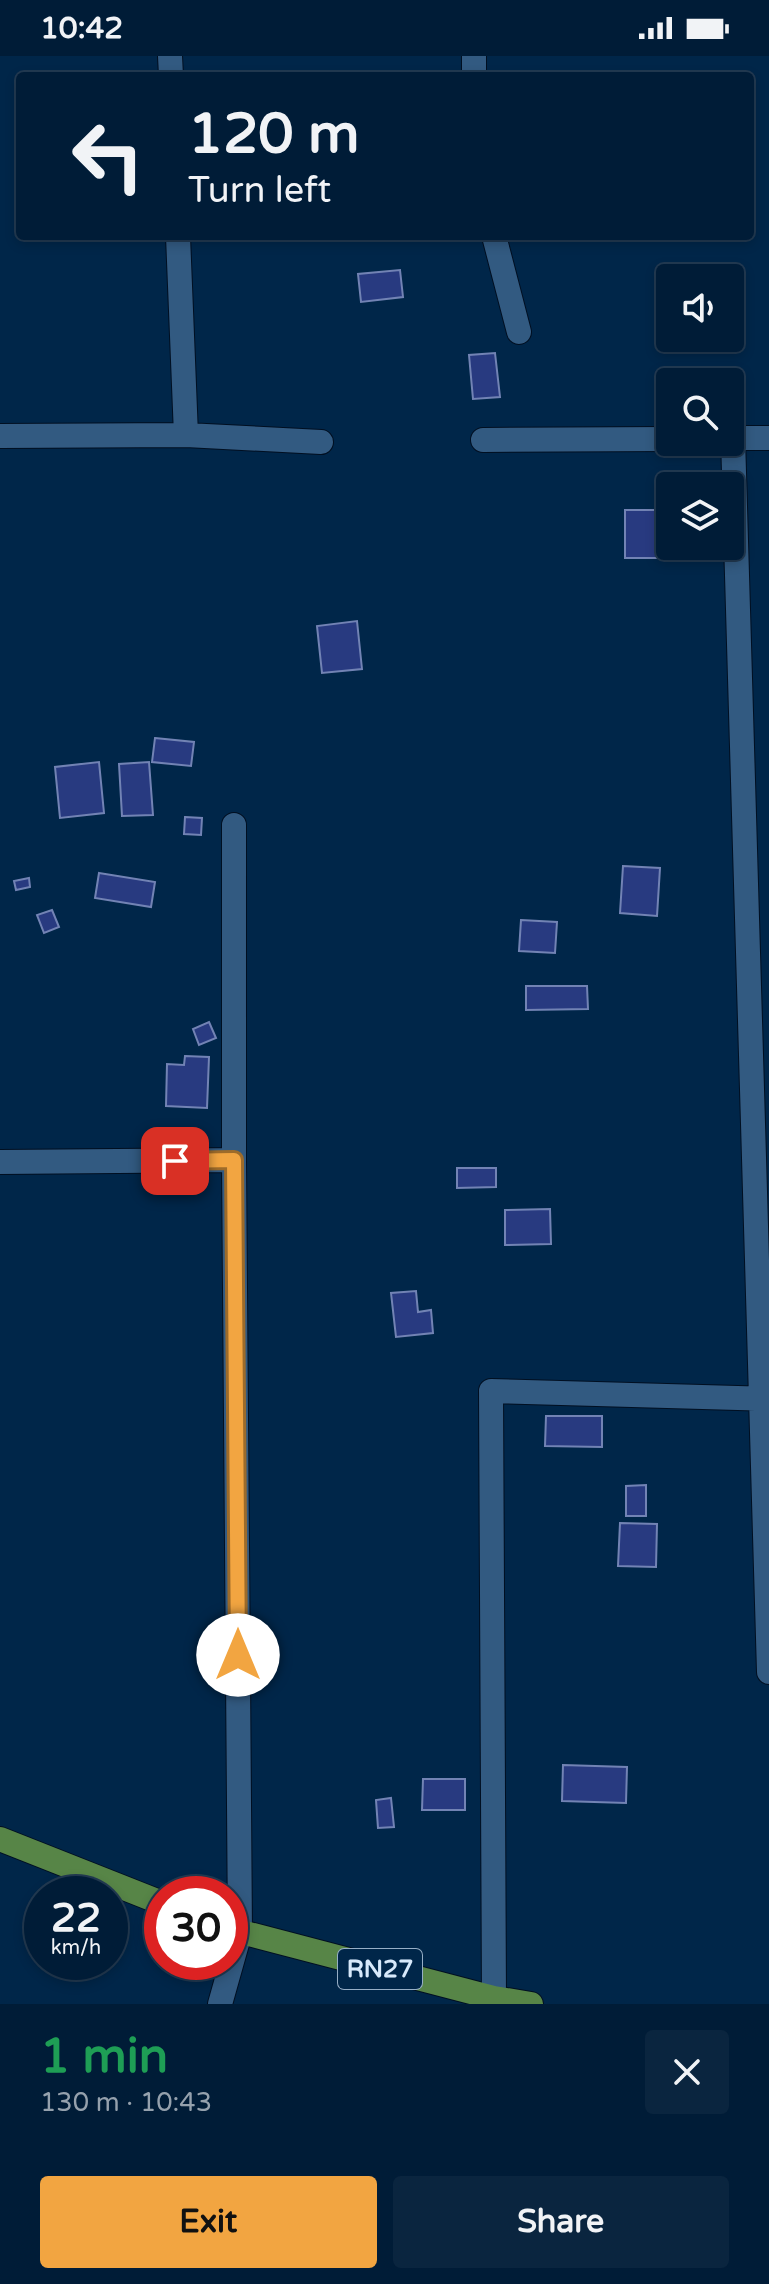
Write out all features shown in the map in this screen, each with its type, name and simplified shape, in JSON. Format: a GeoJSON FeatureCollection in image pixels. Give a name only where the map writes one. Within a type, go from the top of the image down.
{"type":"FeatureCollection","features":[{"type":"Feature","properties":{"kind":"main road"},"geometry":{"type":"LineString","coordinates":[[0,1839],[144,1896]]}},
{"type":"Feature","properties":{"kind":"main road","name":"RN27"},"geometry":{"type":"LineString","coordinates":[[248,1934],[494,1998],[531,2004]]}},
{"type":"Feature","properties":{"kind":"street"},"geometry":{"type":"LineString","coordinates":[[178,240],[186,435]]}},
{"type":"Feature","properties":{"kind":"street"},"geometry":{"type":"LineString","coordinates":[[495,240],[519,332]]}},
{"type":"Feature","properties":{"kind":"street"},"geometry":{"type":"LineString","coordinates":[[0,436],[186,435],[321,442]]}},
{"type":"Feature","properties":{"kind":"street"},"geometry":{"type":"LineString","coordinates":[[744,438],[769,438]]}},
{"type":"Feature","properties":{"kind":"street"},"geometry":{"type":"LineString","coordinates":[[483,440],[656,439]]}},
{"type":"Feature","properties":{"kind":"street"},"geometry":{"type":"LineString","coordinates":[[732,456],[765,1399],[769,1672]]}},
{"type":"Feature","properties":{"kind":"street"},"geometry":{"type":"LineString","coordinates":[[234,825],[235,1876]]}},
{"type":"Feature","properties":{"kind":"street"},"geometry":{"type":"LineString","coordinates":[[0,1162],[234,1160]]}},
{"type":"Feature","properties":{"kind":"street"},"geometry":{"type":"LineString","coordinates":[[494,1998],[491,1391],[765,1399]]}},
{"type":"Feature","properties":{"kind":"street"},"geometry":{"type":"LineString","coordinates":[[220,2004],[225,1980]]}},
{"type":"Feature","properties":{"kind":"building"},"geometry":{"type":"Polygon","coordinates":[[[400,270],[403,297],[361,302],[358,274],[400,270]]]}},
{"type":"Feature","properties":{"kind":"building"},"geometry":{"type":"Polygon","coordinates":[[[495,353],[500,397],[473,399],[469,355],[495,353]]]}},
{"type":"Feature","properties":{"kind":"building"},"geometry":{"type":"Polygon","coordinates":[[[625,510],[656,510],[656,558],[625,558],[625,510]]]}},
{"type":"Feature","properties":{"kind":"building"},"geometry":{"type":"Polygon","coordinates":[[[357,621],[362,669],[322,673],[317,626],[357,621]]]}},
{"type":"Feature","properties":{"kind":"building"},"geometry":{"type":"Polygon","coordinates":[[[155,738],[194,742],[191,766],[152,762],[155,738]]]}},
{"type":"Feature","properties":{"kind":"building"},"geometry":{"type":"Polygon","coordinates":[[[99,762],[104,813],[60,818],[55,767],[99,762]]]}},
{"type":"Feature","properties":{"kind":"building"},"geometry":{"type":"Polygon","coordinates":[[[149,762],[153,815],[122,816],[119,764],[149,762]]]}},
{"type":"Feature","properties":{"kind":"building"},"geometry":{"type":"Polygon","coordinates":[[[185,817],[202,818],[201,835],[184,834],[185,817]]]}},
{"type":"Feature","properties":{"kind":"building"},"geometry":{"type":"Polygon","coordinates":[[[623,866],[660,868],[657,916],[620,913],[623,866]]]}},
{"type":"Feature","properties":{"kind":"building"},"geometry":{"type":"Polygon","coordinates":[[[99,873],[155,882],[151,907],[95,898],[99,873]]]}},
{"type":"Feature","properties":{"kind":"building"},"geometry":{"type":"Polygon","coordinates":[[[29,878],[30,887],[16,890],[14,881],[29,878]]]}},
{"type":"Feature","properties":{"kind":"building"},"geometry":{"type":"Polygon","coordinates":[[[52,910],[59,927],[44,933],[37,915],[52,910]]]}},
{"type":"Feature","properties":{"kind":"building"},"geometry":{"type":"Polygon","coordinates":[[[521,920],[557,922],[555,953],[519,951],[521,920]]]}},
{"type":"Feature","properties":{"kind":"building"},"geometry":{"type":"Polygon","coordinates":[[[526,986],[587,986],[588,1009],[526,1010],[526,986]]]}},
{"type":"Feature","properties":{"kind":"building"},"geometry":{"type":"Polygon","coordinates":[[[209,1022],[216,1038],[199,1045],[193,1029],[209,1022]]]}},
{"type":"Feature","properties":{"kind":"building"},"geometry":{"type":"Polygon","coordinates":[[[185,1056],[209,1057],[207,1108],[166,1106],[167,1064],[184,1065],[185,1056]]]}},
{"type":"Feature","properties":{"kind":"building"},"geometry":{"type":"Polygon","coordinates":[[[457,1168],[496,1168],[496,1187],[457,1188],[457,1168]]]}},
{"type":"Feature","properties":{"kind":"building"},"geometry":{"type":"Polygon","coordinates":[[[550,1209],[551,1244],[505,1245],[505,1210],[550,1209]]]}},
{"type":"Feature","properties":{"kind":"building"},"geometry":{"type":"Polygon","coordinates":[[[416,1291],[418,1312],[431,1310],[433,1333],[396,1337],[391,1293],[416,1291]]]}},
{"type":"Feature","properties":{"kind":"building"},"geometry":{"type":"Polygon","coordinates":[[[546,1416],[602,1416],[602,1447],[545,1446],[546,1416]]]}},
{"type":"Feature","properties":{"kind":"building"},"geometry":{"type":"Polygon","coordinates":[[[646,1485],[646,1516],[626,1516],[626,1486],[646,1485]]]}},
{"type":"Feature","properties":{"kind":"building"},"geometry":{"type":"Polygon","coordinates":[[[620,1523],[657,1524],[656,1567],[618,1566],[620,1523]]]}},
{"type":"Feature","properties":{"kind":"building"},"geometry":{"type":"Polygon","coordinates":[[[563,1765],[627,1767],[626,1803],[562,1801],[563,1765]]]}},
{"type":"Feature","properties":{"kind":"building"},"geometry":{"type":"Polygon","coordinates":[[[423,1779],[465,1779],[465,1810],[422,1810],[423,1779]]]}},
{"type":"Feature","properties":{"kind":"building"},"geometry":{"type":"Polygon","coordinates":[[[391,1798],[394,1827],[378,1828],[376,1800],[391,1798]]]}},
{"type":"Feature","properties":{"kind":"route"},"geometry":{"type":"LineString","coordinates":[[175,1161],[234,1160],[238,1655]]}}]}
